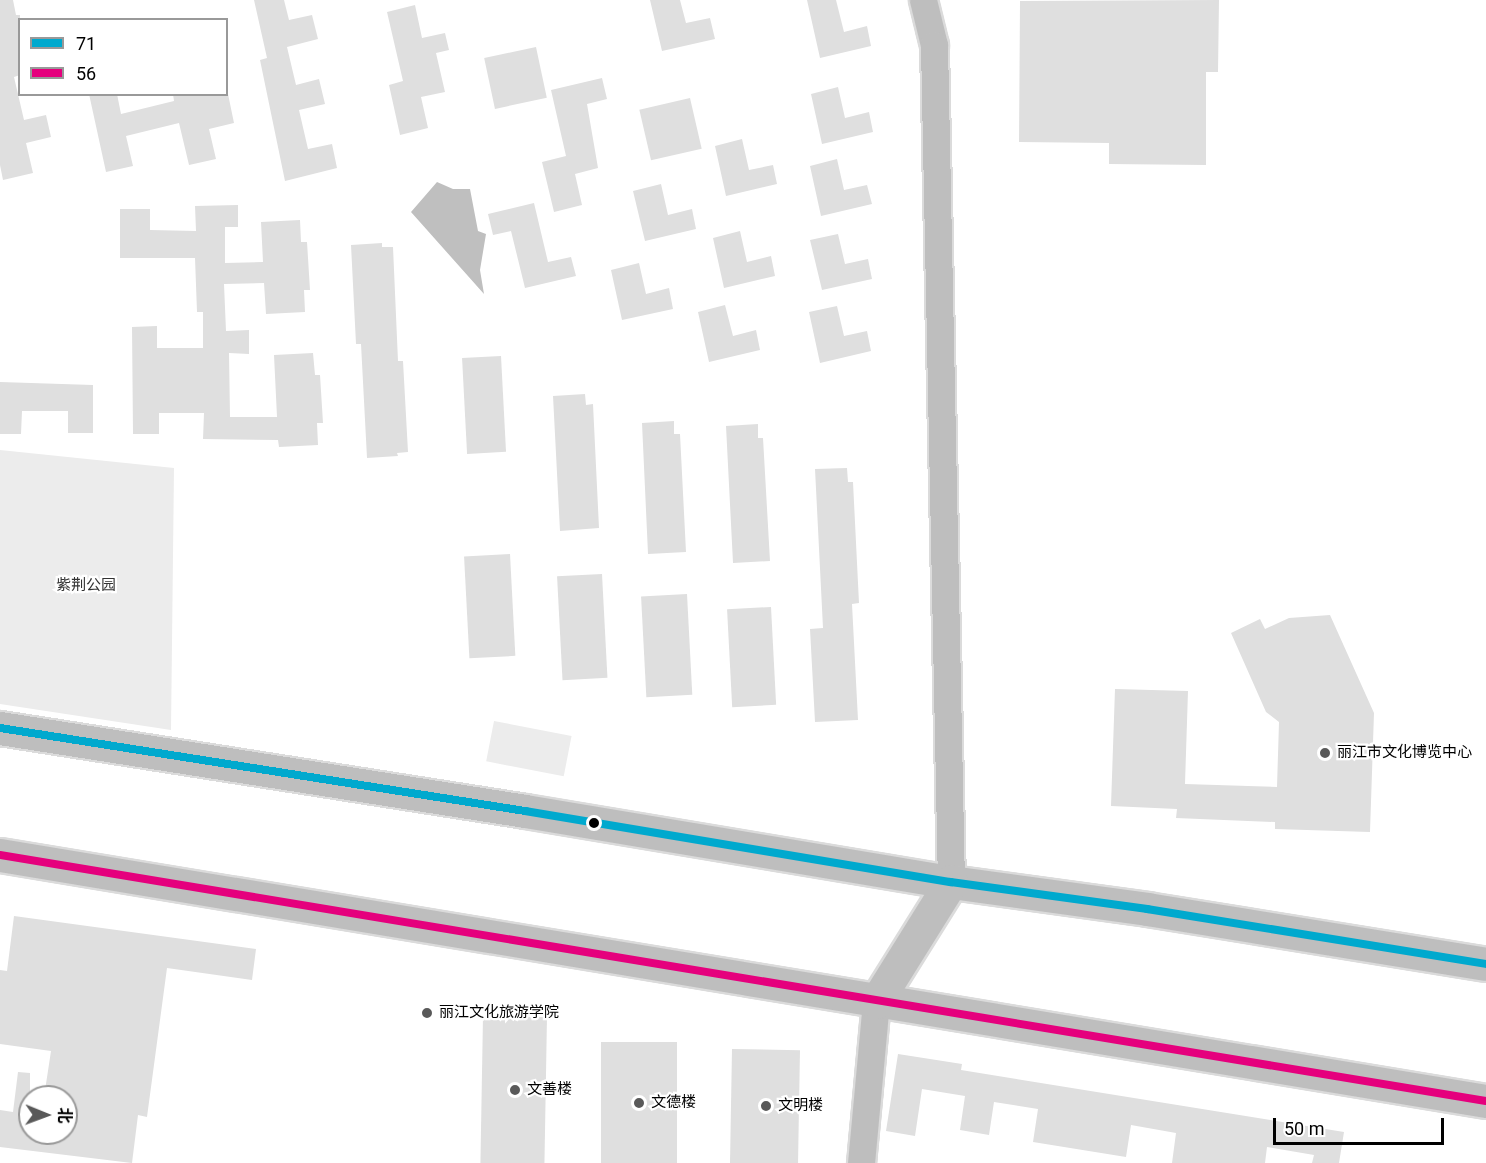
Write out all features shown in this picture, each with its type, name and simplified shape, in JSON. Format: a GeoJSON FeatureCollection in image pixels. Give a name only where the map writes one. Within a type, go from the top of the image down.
{"type":"FeatureCollection","features":[{"type":"Feature","properties":{"kind":"highway"},"geometry":{"type":"LineString","coordinates":[[0,728],[513,809],[951,882],[1147,909],[1486,963]]}},
{"type":"Feature","properties":{"kind":"highway"},"geometry":{"type":"LineString","coordinates":[[0,855],[876,1002],[1486,1101]]}},
{"type":"Feature","properties":{"kind":"highway"},"geometry":{"type":"LineString","coordinates":[[876,1002],[951,882]]}},
{"type":"Feature","properties":{"kind":"street"},"geometry":{"type":"LineString","coordinates":[[923,0],[934,45],[951,882]]}},
{"type":"Feature","properties":{"kind":"street"},"geometry":{"type":"LineString","coordinates":[[861,1163],[876,1002]]}},
{"type":"Feature","properties":{"kind":"green space","name":"紫荆公园"},"geometry":{"type":"Polygon","coordinates":[[[0,450],[174,468],[171,730],[0,704],[0,450]]]}},
{"type":"Feature","properties":{"kind":"green space"},"geometry":{"type":"Polygon","coordinates":[[[494,721],[572,736],[564,776],[486,761],[494,721]]]}},
{"type":"Feature","properties":{"kind":"shaded area"},"geometry":{"type":"Polygon","coordinates":[[[437,182],[453,189],[470,189],[478,231],[486,234],[480,270],[484,294],[411,212],[437,182]]]}},
{"type":"Feature","properties":{"kind":"building"},"geometry":{"type":"Polygon","coordinates":[[[0,0],[13,0],[16,15],[20,15],[18,18],[18,76],[14,77],[24,120],[46,115],[51,137],[26,143],[33,173],[3,180],[0,165],[0,0]]]}},
{"type":"Feature","properties":{"kind":"building"},"geometry":{"type":"Polygon","coordinates":[[[254,0],[284,0],[289,20],[312,15],[318,39],[287,47],[296,85],[319,79],[325,104],[299,110],[308,149],[332,144],[337,168],[285,181],[260,60],[267,58],[254,0]]]}},
{"type":"Feature","properties":{"kind":"building"},"geometry":{"type":"Polygon","coordinates":[[[650,0],[680,0],[686,23],[710,18],[715,39],[662,51],[650,0]]]}},
{"type":"Feature","properties":{"kind":"building"},"geometry":{"type":"Polygon","coordinates":[[[807,0],[836,0],[844,32],[867,26],[871,46],[820,58],[807,0]]]}},
{"type":"Feature","properties":{"kind":"building"},"geometry":{"type":"Polygon","coordinates":[[[1219,0],[1218,72],[1206,72],[1206,165],[1109,164],[1109,143],[1019,142],[1020,1],[1219,0]]]}},
{"type":"Feature","properties":{"kind":"building"},"geometry":{"type":"Polygon","coordinates":[[[415,5],[422,38],[445,33],[449,50],[436,53],[445,92],[421,97],[428,128],[400,135],[389,85],[403,81],[387,12],[415,5]]]}},
{"type":"Feature","properties":{"kind":"building"},"geometry":{"type":"Polygon","coordinates":[[[536,47],[547,98],[495,109],[484,58],[536,47]]]}},
{"type":"Feature","properties":{"kind":"building"},"geometry":{"type":"Polygon","coordinates":[[[602,78],[607,99],[587,104],[598,168],[575,174],[582,205],[554,212],[542,162],[566,156],[551,90],[602,78]]]}},
{"type":"Feature","properties":{"kind":"building"},"geometry":{"type":"Polygon","coordinates":[[[838,87],[845,118],[869,112],[873,132],[822,144],[811,94],[838,87]]]}},
{"type":"Feature","properties":{"kind":"building"},"geometry":{"type":"Polygon","coordinates":[[[228,94],[234,123],[209,129],[216,159],[189,165],[179,123],[126,136],[133,166],[106,172],[89,96],[117,96],[121,114],[174,101],[173,96],[228,96],[228,94]]]}},
{"type":"Feature","properties":{"kind":"building"},"geometry":{"type":"Polygon","coordinates":[[[690,98],[702,149],[651,160],[639,110],[690,98]]]}},
{"type":"Feature","properties":{"kind":"building"},"geometry":{"type":"Polygon","coordinates":[[[742,139],[749,170],[773,165],[777,184],[726,196],[715,146],[742,139]]]}},
{"type":"Feature","properties":{"kind":"building"},"geometry":{"type":"Polygon","coordinates":[[[837,159],[844,190],[867,185],[872,204],[821,216],[810,166],[837,159]]]}},
{"type":"Feature","properties":{"kind":"building"},"geometry":{"type":"Polygon","coordinates":[[[661,184],[668,215],[692,209],[696,229],[645,241],[633,191],[661,184]]]}},
{"type":"Feature","properties":{"kind":"building"},"geometry":{"type":"Polygon","coordinates":[[[534,203],[548,262],[571,257],[576,276],[525,288],[511,231],[493,235],[488,214],[534,203]]]}},
{"type":"Feature","properties":{"kind":"building"},"geometry":{"type":"Polygon","coordinates":[[[238,205],[238,227],[225,227],[225,263],[263,262],[261,222],[300,220],[301,242],[307,242],[310,290],[304,290],[305,312],[266,314],[264,283],[224,284],[226,331],[249,330],[249,354],[229,353],[230,417],[277,417],[274,355],[313,353],[315,375],[320,375],[323,423],[317,423],[318,445],[279,447],[278,440],[203,439],[204,413],[159,413],[159,434],[133,434],[132,327],[157,326],[157,348],[203,348],[203,312],[197,312],[195,258],[120,258],[120,209],[150,209],[150,230],[196,231],[195,206],[238,205]]]}},
{"type":"Feature","properties":{"kind":"building"},"geometry":{"type":"Polygon","coordinates":[[[740,231],[747,262],[771,256],[775,276],[724,288],[713,238],[740,231]]]}},
{"type":"Feature","properties":{"kind":"building"},"geometry":{"type":"Polygon","coordinates":[[[838,234],[845,264],[868,259],[872,279],[822,290],[810,240],[838,234]]]}},
{"type":"Feature","properties":{"kind":"building"},"geometry":{"type":"Polygon","coordinates":[[[382,243],[382,247],[393,247],[398,361],[403,361],[408,452],[397,453],[398,456],[367,458],[361,344],[356,344],[351,245],[382,243]]]}},
{"type":"Feature","properties":{"kind":"building"},"geometry":{"type":"Polygon","coordinates":[[[639,263],[646,294],[669,288],[673,309],[622,320],[611,270],[639,263]]]}},
{"type":"Feature","properties":{"kind":"building"},"geometry":{"type":"Polygon","coordinates":[[[725,305],[733,336],[756,330],[760,350],[709,362],[698,312],[725,305]]]}},
{"type":"Feature","properties":{"kind":"building"},"geometry":{"type":"Polygon","coordinates":[[[837,306],[844,336],[867,331],[871,351],[820,363],[809,312],[837,306]]]}},
{"type":"Feature","properties":{"kind":"building"},"geometry":{"type":"Polygon","coordinates":[[[501,356],[506,452],[467,454],[462,358],[501,356]]]}},
{"type":"Feature","properties":{"kind":"building"},"geometry":{"type":"Polygon","coordinates":[[[0,382],[93,385],[93,433],[68,433],[68,411],[22,411],[21,434],[0,434],[0,382]]]}},
{"type":"Feature","properties":{"kind":"building"},"geometry":{"type":"Polygon","coordinates":[[[585,394],[586,405],[593,404],[599,528],[560,531],[553,396],[585,394]]]}},
{"type":"Feature","properties":{"kind":"building"},"geometry":{"type":"Polygon","coordinates":[[[674,421],[674,434],[680,434],[686,552],[648,554],[642,423],[674,421]]]}},
{"type":"Feature","properties":{"kind":"building"},"geometry":{"type":"Polygon","coordinates":[[[758,424],[758,438],[763,438],[770,561],[733,563],[726,426],[758,424]]]}},
{"type":"Feature","properties":{"kind":"building"},"geometry":{"type":"Polygon","coordinates":[[[847,468],[848,482],[853,482],[859,603],[852,604],[858,720],[815,722],[810,629],[823,628],[815,469],[847,468]]]}},
{"type":"Feature","properties":{"kind":"building"},"geometry":{"type":"Polygon","coordinates":[[[510,554],[515,656],[469,658],[464,556],[510,554]]]}},
{"type":"Feature","properties":{"kind":"building"},"geometry":{"type":"Polygon","coordinates":[[[602,574],[607,678],[563,680],[557,576],[602,574]]]}},
{"type":"Feature","properties":{"kind":"building"},"geometry":{"type":"Polygon","coordinates":[[[687,594],[692,695],[646,697],[641,596],[687,594]]]}},
{"type":"Feature","properties":{"kind":"building"},"geometry":{"type":"Polygon","coordinates":[[[771,607],[776,705],[732,707],[727,609],[771,607]]]}},
{"type":"Feature","properties":{"kind":"building","name":"丽江市文化博览中心"},"geometry":{"type":"Polygon","coordinates":[[[1330,615],[1374,713],[1370,832],[1275,829],[1275,822],[1176,818],[1177,809],[1111,806],[1115,689],[1188,691],[1185,784],[1277,787],[1279,722],[1266,712],[1231,633],[1260,619],[1265,629],[1289,618],[1330,615]]]}},
{"type":"Feature","properties":{"kind":"building"},"geometry":{"type":"Polygon","coordinates":[[[14,916],[256,949],[252,980],[167,968],[147,1117],[138,1115],[132,1163],[0,1147],[0,1110],[13,1112],[18,1072],[30,1073],[30,1085],[18,1085],[18,1145],[78,1145],[78,1085],[46,1085],[51,1051],[0,1044],[0,970],[7,971],[14,916]]]}},
{"type":"Feature","properties":{"kind":"building","name":"文善楼"},"geometry":{"type":"Polygon","coordinates":[[[483,1016],[547,1017],[544,1163],[480,1163],[483,1016]]]}},
{"type":"Feature","properties":{"kind":"building","name":"文德楼"},"geometry":{"type":"Polygon","coordinates":[[[601,1042],[677,1042],[677,1163],[601,1163],[601,1042]]]}},
{"type":"Feature","properties":{"kind":"building","name":"文明楼"},"geometry":{"type":"Polygon","coordinates":[[[732,1049],[800,1050],[798,1163],[730,1163],[732,1049]]]}},
{"type":"Feature","properties":{"kind":"building"},"geometry":{"type":"Polygon","coordinates":[[[898,1054],[962,1064],[961,1070],[1344,1132],[1339,1163],[1312,1163],[1314,1155],[1267,1147],[1265,1163],[1172,1163],[1176,1133],[1131,1125],[1126,1157],[1033,1142],[1038,1109],[994,1102],[989,1135],[960,1130],[965,1096],[922,1089],[915,1136],[886,1131],[898,1054]]]}},
{"type":"Feature","properties":{"kind":"transit line","name":"71"},"geometry":{"type":"LineString","coordinates":[[0,728],[525,811],[951,882],[1147,909],[1486,964]]}},
{"type":"Feature","properties":{"kind":"transit line","name":"56"},"geometry":{"type":"LineString","coordinates":[[0,855],[1486,1101]]}},
{"type":"Feature","properties":{"kind":"place","name":"丽江市文化博览中心"},"geometry":{"type":"Point","coordinates":[1325,753]}},
{"type":"Feature","properties":{"kind":"place","name":"丽江文化旅游学院"},"geometry":{"type":"Point","coordinates":[427,1013]}},
{"type":"Feature","properties":{"kind":"place","name":"文善楼"},"geometry":{"type":"Point","coordinates":[515,1090]}},
{"type":"Feature","properties":{"kind":"place","name":"文德楼"},"geometry":{"type":"Point","coordinates":[639,1103]}},
{"type":"Feature","properties":{"kind":"place","name":"文明楼"},"geometry":{"type":"Point","coordinates":[766,1106]}}]}
